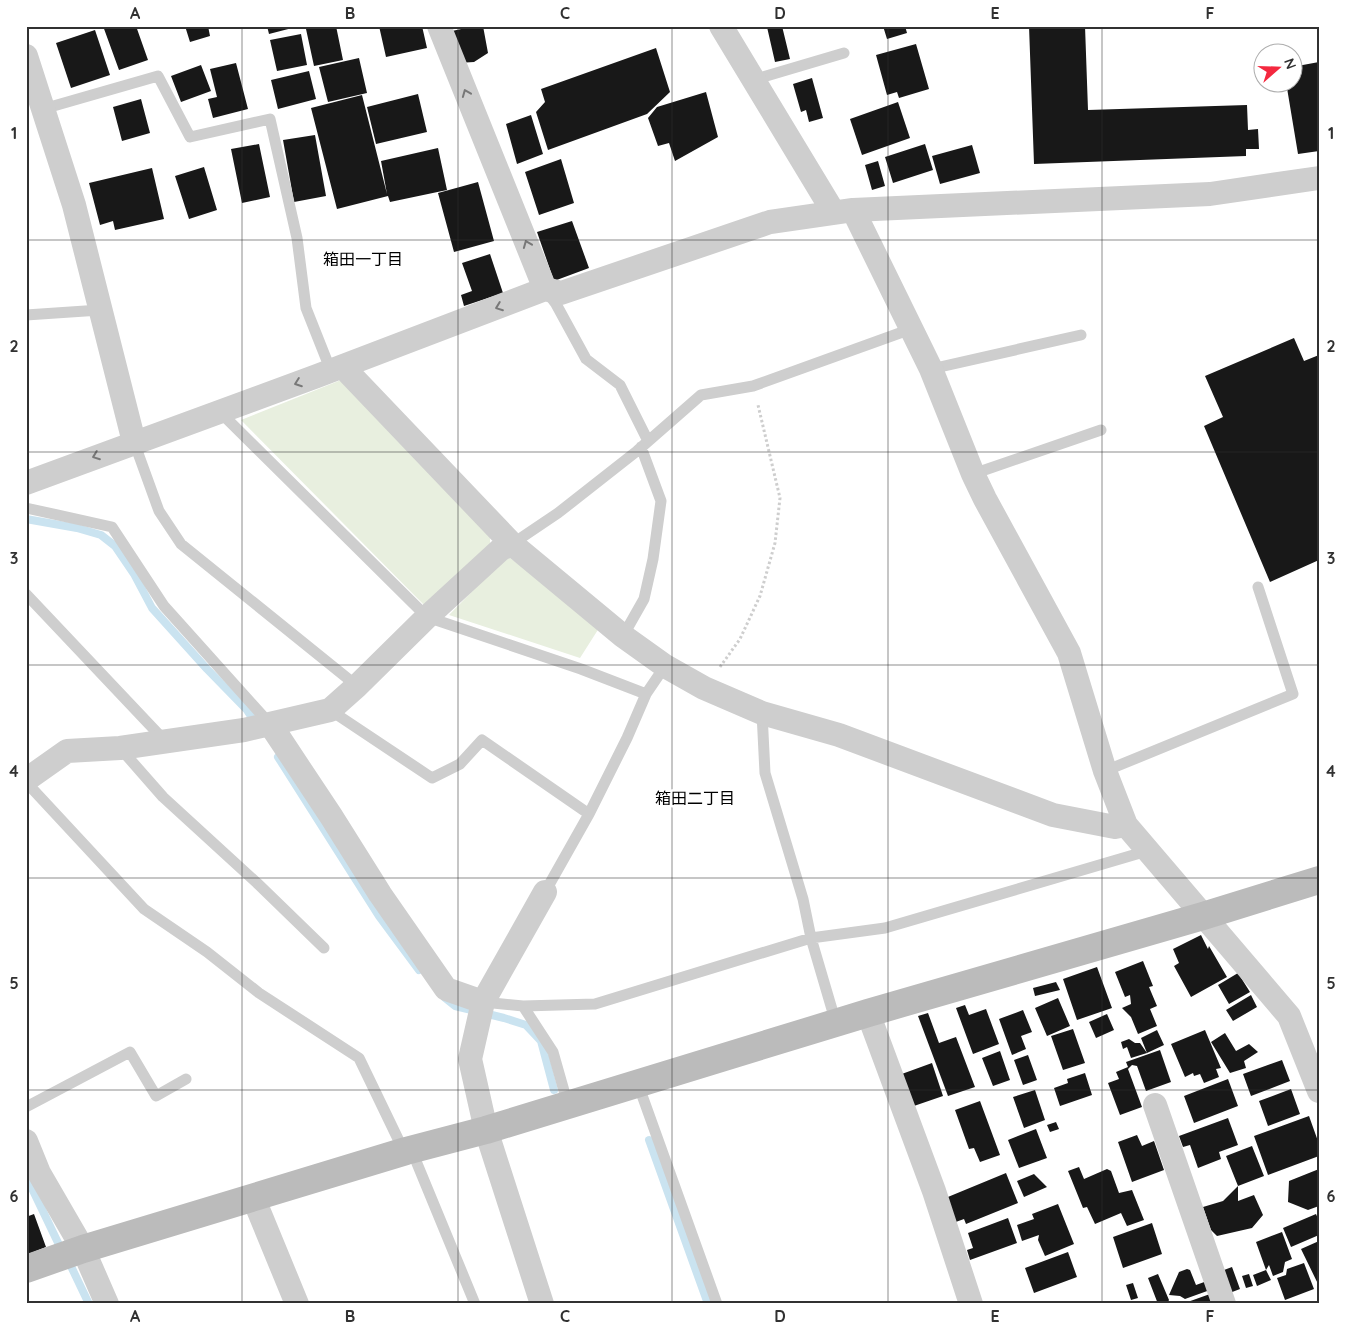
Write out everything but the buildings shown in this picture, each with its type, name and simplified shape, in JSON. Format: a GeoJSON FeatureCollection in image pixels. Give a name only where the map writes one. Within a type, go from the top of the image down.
{"type":"FeatureCollection","features":[{"type":"Feature","properties":{"kind":"street"},"geometry":{"type":"LineString","coordinates":[[439,26],[545,289]]}},
{"type":"Feature","properties":{"kind":"street"},"geometry":{"type":"LineString","coordinates":[[721,26],[753,80],[843,211],[861,224],[931,369],[973,474],[1069,653],[1105,771],[1126,825],[1289,1016],[1318,1086]]}},
{"type":"Feature","properties":{"kind":"street"},"geometry":{"type":"LineString","coordinates":[[26,56],[74,205],[134,442]]}},
{"type":"Feature","properties":{"kind":"street"},"geometry":{"type":"LineString","coordinates":[[26,483],[337,369],[545,289],[561,293],[770,222],[843,211],[1210,194],[1319,178]]}},
{"type":"Feature","properties":{"kind":"street"},"geometry":{"type":"LineString","coordinates":[[337,369],[512,544],[623,636],[665,666],[704,688],[762,713],[839,735],[1053,815],[1115,827],[1126,825]]}},
{"type":"Feature","properties":{"kind":"street"},"geometry":{"type":"LineString","coordinates":[[26,781],[68,751],[120,748],[244,730],[330,710],[357,686],[426,616],[500,550],[512,544]]}},
{"type":"Feature","properties":{"kind":"street"},"geometry":{"type":"LineString","coordinates":[[269,724],[380,894],[446,989],[483,1003]]}},
{"type":"Feature","properties":{"kind":"street"},"geometry":{"type":"LineString","coordinates":[[37,1265],[82,1249],[406,1151],[486,1130],[868,1013],[1203,916],[1319,880]]}},
{"type":"Feature","properties":{"kind":"street"},"geometry":{"type":"LineString","coordinates":[[542,1304],[486,1130],[470,1059],[483,1003],[545,892]]}},
{"type":"Feature","properties":{"kind":"street"},"geometry":{"type":"LineString","coordinates":[[868,1013],[934,1191],[972,1304]]}},
{"type":"Feature","properties":{"kind":"street"},"geometry":{"type":"LineString","coordinates":[[1155,1105],[1224,1304]]}},
{"type":"Feature","properties":{"kind":"street"},"geometry":{"type":"LineString","coordinates":[[26,1142],[39,1173],[82,1249],[107,1304]]}},
{"type":"Feature","properties":{"kind":"street"},"geometry":{"type":"LineString","coordinates":[[253,1197],[297,1304]]}},
{"type":"Feature","properties":{"kind":"lane"},"geometry":{"type":"LineString","coordinates":[[753,80],[844,53]]}},
{"type":"Feature","properties":{"kind":"lane"},"geometry":{"type":"LineString","coordinates":[[43,109],[158,76],[190,137],[270,119],[297,238],[306,308],[337,369]]}},
{"type":"Feature","properties":{"kind":"lane"},"geometry":{"type":"LineString","coordinates":[[545,289],[556,304],[586,359],[620,385],[645,444],[661,501],[644,599],[623,636]]}},
{"type":"Feature","properties":{"kind":"lane"},"geometry":{"type":"LineString","coordinates":[[26,315],[100,310]]}},
{"type":"Feature","properties":{"kind":"lane"},"geometry":{"type":"LineString","coordinates":[[512,544],[558,514],[645,444],[701,395],[753,386],[911,329]]}},
{"type":"Feature","properties":{"kind":"lane"},"geometry":{"type":"LineString","coordinates":[[931,369],[1081,334]]}},
{"type":"Feature","properties":{"kind":"lane"},"geometry":{"type":"LineString","coordinates":[[220,412],[426,616],[581,669],[646,694]]}},
{"type":"Feature","properties":{"kind":"lane"},"geometry":{"type":"LineString","coordinates":[[973,474],[1101,430]]}},
{"type":"Feature","properties":{"kind":"lane"},"geometry":{"type":"LineString","coordinates":[[134,442],[159,511],[181,544],[357,686]]}},
{"type":"Feature","properties":{"kind":"lane"},"geometry":{"type":"LineString","coordinates":[[26,508],[112,527],[164,606],[269,724]]}},
{"type":"Feature","properties":{"kind":"lane"},"geometry":{"type":"LineString","coordinates":[[1105,771],[1293,694],[1258,587]]}},
{"type":"Feature","properties":{"kind":"lane"},"geometry":{"type":"LineString","coordinates":[[26,594],[165,741]]}},
{"type":"Feature","properties":{"kind":"lane"},"geometry":{"type":"LineString","coordinates":[[545,892],[589,814],[627,738],[646,694],[665,666]]}},
{"type":"Feature","properties":{"kind":"lane"},"geometry":{"type":"LineString","coordinates":[[330,710],[432,778],[460,764],[482,740],[589,814]]}},
{"type":"Feature","properties":{"kind":"lane"},"geometry":{"type":"LineString","coordinates":[[762,713],[765,773],[803,899],[811,938],[836,1023]]}},
{"type":"Feature","properties":{"kind":"lane"},"geometry":{"type":"LineString","coordinates":[[120,748],[163,797],[257,883],[324,948]]}},
{"type":"Feature","properties":{"kind":"lane"},"geometry":{"type":"LineString","coordinates":[[26,781],[144,909],[207,952],[259,993],[359,1058],[399,1140],[416,1162],[475,1304]]}},
{"type":"Feature","properties":{"kind":"lane"},"geometry":{"type":"LineString","coordinates":[[483,1003],[523,1006],[595,1004],[811,938],[885,928],[1147,851]]}},
{"type":"Feature","properties":{"kind":"lane"},"geometry":{"type":"LineString","coordinates":[[523,1006],[554,1052],[568,1105]]}},
{"type":"Feature","properties":{"kind":"lane"},"geometry":{"type":"LineString","coordinates":[[26,1107],[130,1052],[156,1096],[186,1079]]}},
{"type":"Feature","properties":{"kind":"lane"},"geometry":{"type":"LineString","coordinates":[[638,1084],[717,1304]]}},
{"type":"Feature","properties":{"kind":"path"},"geometry":{"type":"LineString","coordinates":[[704,688],[740,639],[760,596],[775,543],[780,498],[753,386]]}},
{"type":"Feature","properties":{"kind":"green space"},"geometry":{"type":"Polygon","coordinates":[[[341,380],[490,535],[490,549],[424,605],[241,420],[341,380]]]}},
{"type":"Feature","properties":{"kind":"green space"},"geometry":{"type":"Polygon","coordinates":[[[510,558],[601,625],[580,658],[449,615],[504,559],[510,558]]]}},
{"type":"Feature","properties":{"kind":"waterway"},"geometry":{"type":"LineString","coordinates":[[26,519],[77,528],[101,535],[115,546],[134,574],[152,608],[247,710],[256,724]]}},
{"type":"Feature","properties":{"kind":"waterway"},"geometry":{"type":"LineString","coordinates":[[278,757],[379,916],[419,970]]}},
{"type":"Feature","properties":{"kind":"waterway"},"geometry":{"type":"LineString","coordinates":[[445,998],[455,1006],[526,1025],[541,1041],[554,1090]]}},
{"type":"Feature","properties":{"kind":"waterway"},"geometry":{"type":"LineString","coordinates":[[649,1140],[708,1304]]}},
{"type":"Feature","properties":{"kind":"waterway"},"geometry":{"type":"LineString","coordinates":[[26,1176],[62,1251]]}},
{"type":"Feature","properties":{"kind":"waterway"},"geometry":{"type":"LineString","coordinates":[[68,1260],[89,1304]]}},
{"type":"Feature","properties":{"kind":"district","name":"箱田一丁目"},"geometry":{"type":"Point","coordinates":[363,259]}},
{"type":"Feature","properties":{"kind":"district","name":"箱田二丁目"},"geometry":{"type":"Point","coordinates":[695,798]}}]}
